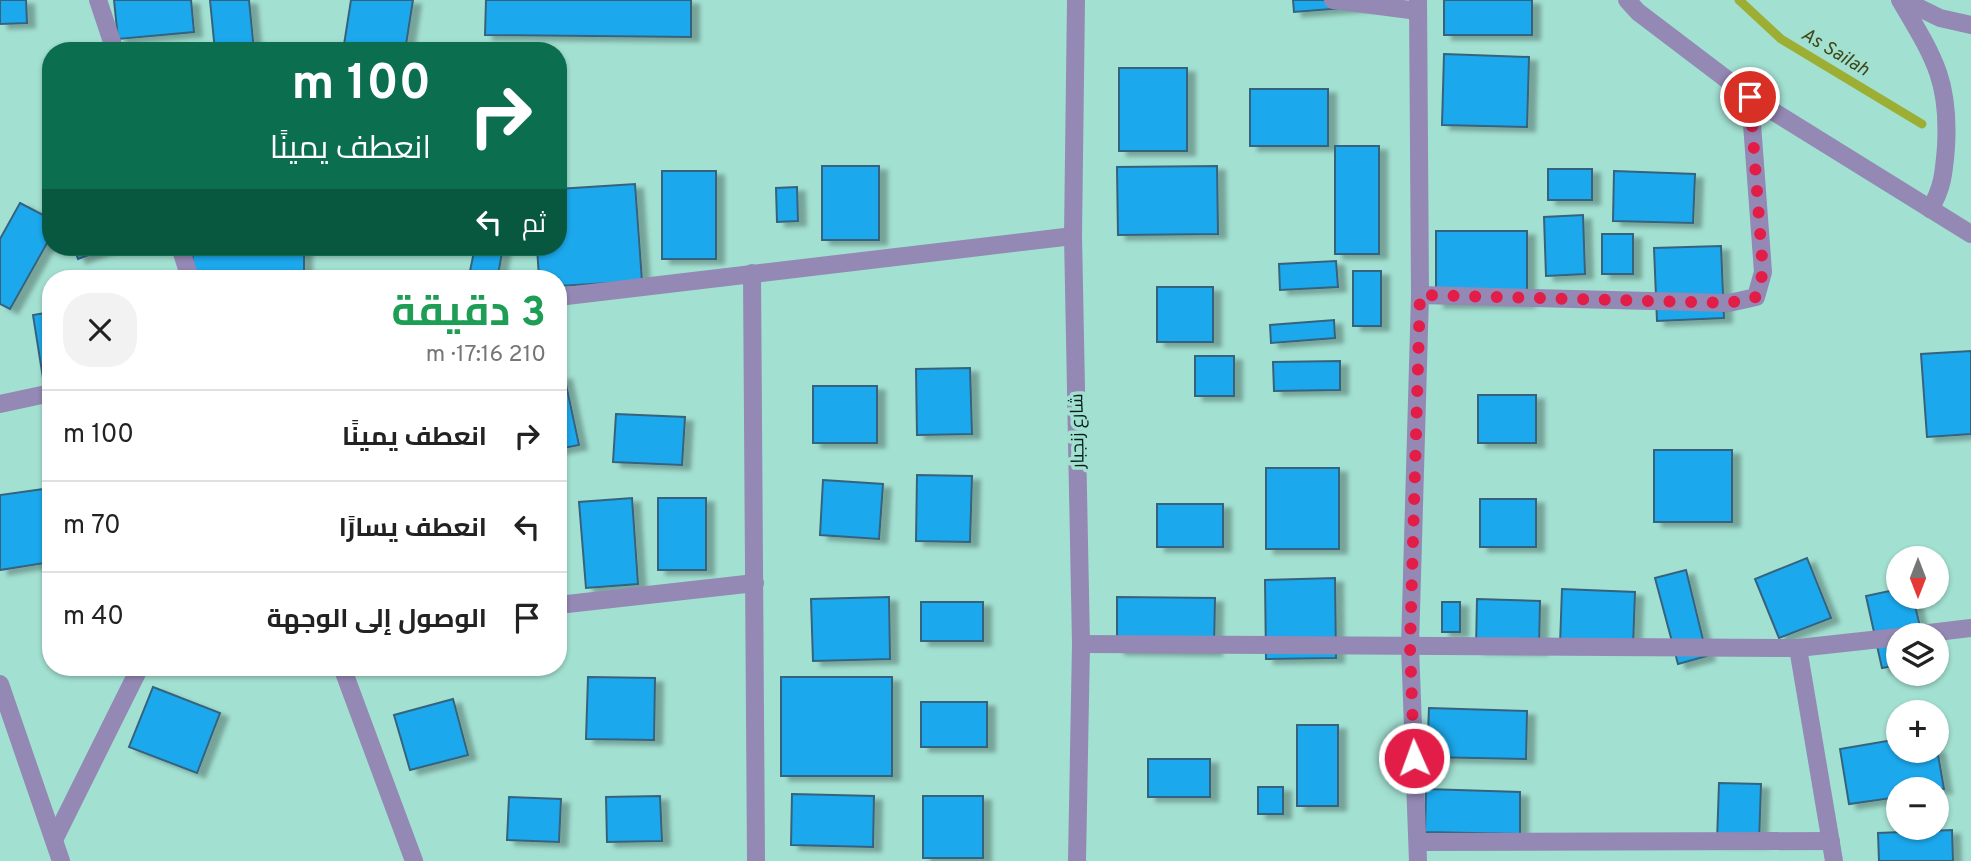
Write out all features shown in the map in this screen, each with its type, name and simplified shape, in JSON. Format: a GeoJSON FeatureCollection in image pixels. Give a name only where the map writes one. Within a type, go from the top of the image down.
{"type":"FeatureCollection","features":[{"type":"Feature","properties":{"kind":"street"},"geometry":{"type":"LineString","coordinates":[[98,0],[112,42]]}},
{"type":"Feature","properties":{"kind":"street","name":"شارع زنجبار"},"geometry":{"type":"LineString","coordinates":[[1076,0],[1073,236],[1081,644],[1077,861]]}},
{"type":"Feature","properties":{"kind":"street"},"geometry":{"type":"LineString","coordinates":[[1333,0],[1418,5],[1420,295],[1410,646],[1418,861]]}},
{"type":"Feature","properties":{"kind":"street"},"geometry":{"type":"LineString","coordinates":[[1627,0],[1638,12],[1750,97],[1971,234]]}},
{"type":"Feature","properties":{"kind":"street"},"geometry":{"type":"LineString","coordinates":[[1902,0],[1932,54],[1945,93],[1944,167],[1941,190],[1930,209]]}},
{"type":"Feature","properties":{"kind":"street"},"geometry":{"type":"LineString","coordinates":[[1902,0],[1940,18],[1971,25]]}},
{"type":"Feature","properties":{"kind":"street"},"geometry":{"type":"LineString","coordinates":[[1420,295],[1729,303],[1756,297],[1763,272],[1750,97]]}},
{"type":"Feature","properties":{"kind":"street"},"geometry":{"type":"LineString","coordinates":[[567,296],[1073,236]]}},
{"type":"Feature","properties":{"kind":"street"},"geometry":{"type":"LineString","coordinates":[[752,273],[756,861]]}},
{"type":"Feature","properties":{"kind":"street"},"geometry":{"type":"LineString","coordinates":[[0,404],[42,395]]}},
{"type":"Feature","properties":{"kind":"street"},"geometry":{"type":"LineString","coordinates":[[567,604],[755,583]]}},
{"type":"Feature","properties":{"kind":"street"},"geometry":{"type":"LineString","coordinates":[[1949,631],[1971,628]]}},
{"type":"Feature","properties":{"kind":"street"},"geometry":{"type":"LineString","coordinates":[[1081,644],[1798,648],[1886,638]]}},
{"type":"Feature","properties":{"kind":"street"},"geometry":{"type":"LineString","coordinates":[[1798,648],[1834,861]]}},
{"type":"Feature","properties":{"kind":"street"},"geometry":{"type":"LineString","coordinates":[[54,840],[136,676]]}},
{"type":"Feature","properties":{"kind":"street"},"geometry":{"type":"LineString","coordinates":[[345,676],[414,861]]}},
{"type":"Feature","properties":{"kind":"street"},"geometry":{"type":"LineString","coordinates":[[0,684],[61,861]]}},
{"type":"Feature","properties":{"kind":"street"},"geometry":{"type":"LineString","coordinates":[[1418,842],[1831,841]]}},
{"type":"Feature","properties":{"kind":"building"},"geometry":{"type":"Polygon","coordinates":[[[0,0],[26,0],[27,23],[0,24],[0,0]]]}},
{"type":"Feature","properties":{"kind":"building"},"geometry":{"type":"Polygon","coordinates":[[[114,0],[191,0],[194,32],[118,39],[114,0]]]}},
{"type":"Feature","properties":{"kind":"building"},"geometry":{"type":"Polygon","coordinates":[[[210,0],[249,0],[253,42],[214,42],[210,0]]]}},
{"type":"Feature","properties":{"kind":"building"},"geometry":{"type":"Polygon","coordinates":[[[351,0],[413,0],[406,42],[344,42],[351,0]]]}},
{"type":"Feature","properties":{"kind":"building"},"geometry":{"type":"Polygon","coordinates":[[[486,0],[691,0],[691,37],[485,35],[486,0]]]}},
{"type":"Feature","properties":{"kind":"building"},"geometry":{"type":"Polygon","coordinates":[[[1293,0],[1368,0],[1369,6],[1294,12],[1293,0]]]}},
{"type":"Feature","properties":{"kind":"building"},"geometry":{"type":"Polygon","coordinates":[[[1444,0],[1532,0],[1532,35],[1444,35],[1444,0]]]}},
{"type":"Feature","properties":{"kind":"building"},"geometry":{"type":"Polygon","coordinates":[[[1444,54],[1529,57],[1527,127],[1442,125],[1444,54]]]}},
{"type":"Feature","properties":{"kind":"building"},"geometry":{"type":"Polygon","coordinates":[[[1119,68],[1187,68],[1187,151],[1119,151],[1119,68]]]}},
{"type":"Feature","properties":{"kind":"building"},"geometry":{"type":"Polygon","coordinates":[[[1250,89],[1328,89],[1328,146],[1250,146],[1250,89]]]}},
{"type":"Feature","properties":{"kind":"building"},"geometry":{"type":"Polygon","coordinates":[[[1335,146],[1379,146],[1379,254],[1335,254],[1335,146]]]}},
{"type":"Feature","properties":{"kind":"building"},"geometry":{"type":"Polygon","coordinates":[[[822,166],[879,166],[879,240],[822,240],[822,166]]]}},
{"type":"Feature","properties":{"kind":"building"},"geometry":{"type":"Polygon","coordinates":[[[1217,166],[1218,234],[1118,235],[1117,167],[1217,166]]]}},
{"type":"Feature","properties":{"kind":"building"},"geometry":{"type":"Polygon","coordinates":[[[1548,169],[1592,169],[1592,200],[1548,200],[1548,169]]]}},
{"type":"Feature","properties":{"kind":"building"},"geometry":{"type":"Polygon","coordinates":[[[662,171],[716,171],[716,259],[662,259],[662,171]]]}},
{"type":"Feature","properties":{"kind":"building"},"geometry":{"type":"Polygon","coordinates":[[[1614,171],[1695,174],[1693,223],[1613,221],[1614,171]]]}},
{"type":"Feature","properties":{"kind":"building"},"geometry":{"type":"Polygon","coordinates":[[[635,184],[642,281],[567,285],[567,270],[538,270],[538,256],[567,256],[567,188],[635,184]]]}},
{"type":"Feature","properties":{"kind":"building"},"geometry":{"type":"Polygon","coordinates":[[[797,187],[798,221],[777,222],[776,188],[797,187]]]}},
{"type":"Feature","properties":{"kind":"building"},"geometry":{"type":"Polygon","coordinates":[[[20,203],[42,214],[42,252],[10,309],[0,304],[0,239],[20,203]]]}},
{"type":"Feature","properties":{"kind":"building"},"geometry":{"type":"Polygon","coordinates":[[[1583,215],[1585,274],[1546,276],[1544,217],[1583,215]]]}},
{"type":"Feature","properties":{"kind":"building"},"geometry":{"type":"Polygon","coordinates":[[[1436,231],[1527,231],[1527,303],[1436,303],[1436,231]]]}},
{"type":"Feature","properties":{"kind":"building"},"geometry":{"type":"Polygon","coordinates":[[[1602,234],[1633,234],[1633,274],[1602,274],[1602,234]]]}},
{"type":"Feature","properties":{"kind":"building"},"geometry":{"type":"Polygon","coordinates":[[[1721,246],[1724,318],[1657,321],[1654,248],[1721,246]]]}},
{"type":"Feature","properties":{"kind":"building"},"geometry":{"type":"Polygon","coordinates":[[[193,256],[304,256],[304,270],[192,270],[193,256]]]}},
{"type":"Feature","properties":{"kind":"building"},"geometry":{"type":"Polygon","coordinates":[[[473,256],[501,256],[499,270],[470,270],[473,256]]]}},
{"type":"Feature","properties":{"kind":"building"},"geometry":{"type":"Polygon","coordinates":[[[1336,261],[1338,287],[1280,290],[1279,264],[1336,261]]]}},
{"type":"Feature","properties":{"kind":"building"},"geometry":{"type":"Polygon","coordinates":[[[1353,271],[1381,271],[1381,326],[1353,326],[1353,271]]]}},
{"type":"Feature","properties":{"kind":"building"},"geometry":{"type":"Polygon","coordinates":[[[1157,287],[1213,287],[1213,342],[1157,342],[1157,287]]]}},
{"type":"Feature","properties":{"kind":"building"},"geometry":{"type":"Polygon","coordinates":[[[42,314],[42,372],[33,315],[42,314]]]}},
{"type":"Feature","properties":{"kind":"building"},"geometry":{"type":"Polygon","coordinates":[[[1334,320],[1335,338],[1271,343],[1270,325],[1334,320]]]}},
{"type":"Feature","properties":{"kind":"building"},"geometry":{"type":"Polygon","coordinates":[[[1971,351],[1971,434],[1927,437],[1921,354],[1971,351]]]}},
{"type":"Feature","properties":{"kind":"building"},"geometry":{"type":"Polygon","coordinates":[[[1195,356],[1234,356],[1234,396],[1195,396],[1195,356]]]}},
{"type":"Feature","properties":{"kind":"building"},"geometry":{"type":"Polygon","coordinates":[[[1340,361],[1340,390],[1274,391],[1273,362],[1340,361]]]}},
{"type":"Feature","properties":{"kind":"building"},"geometry":{"type":"Polygon","coordinates":[[[970,368],[972,434],[917,435],[916,369],[970,368]]]}},
{"type":"Feature","properties":{"kind":"building"},"geometry":{"type":"Polygon","coordinates":[[[813,386],[877,386],[877,443],[813,443],[813,386]]]}},
{"type":"Feature","properties":{"kind":"building"},"geometry":{"type":"Polygon","coordinates":[[[567,389],[579,445],[567,447],[567,389]]]}},
{"type":"Feature","properties":{"kind":"building"},"geometry":{"type":"Polygon","coordinates":[[[1478,395],[1536,395],[1536,443],[1478,443],[1478,395]]]}},
{"type":"Feature","properties":{"kind":"building"},"geometry":{"type":"Polygon","coordinates":[[[616,414],[685,417],[682,465],[613,462],[616,414]]]}},
{"type":"Feature","properties":{"kind":"building"},"geometry":{"type":"Polygon","coordinates":[[[1654,450],[1732,450],[1732,522],[1654,522],[1654,450]]]}},
{"type":"Feature","properties":{"kind":"building"},"geometry":{"type":"Polygon","coordinates":[[[1266,468],[1339,468],[1339,549],[1266,549],[1266,468]]]}},
{"type":"Feature","properties":{"kind":"building"},"geometry":{"type":"Polygon","coordinates":[[[917,475],[972,476],[970,542],[916,541],[917,475]]]}},
{"type":"Feature","properties":{"kind":"building"},"geometry":{"type":"Polygon","coordinates":[[[823,480],[883,484],[879,539],[820,535],[823,480]]]}},
{"type":"Feature","properties":{"kind":"building"},"geometry":{"type":"Polygon","coordinates":[[[42,489],[42,563],[0,570],[0,495],[42,489]]]}},
{"type":"Feature","properties":{"kind":"building"},"geometry":{"type":"Polygon","coordinates":[[[632,498],[638,584],[586,588],[579,502],[632,498]]]}},
{"type":"Feature","properties":{"kind":"building"},"geometry":{"type":"Polygon","coordinates":[[[658,498],[706,498],[706,570],[658,570],[658,498]]]}},
{"type":"Feature","properties":{"kind":"building"},"geometry":{"type":"Polygon","coordinates":[[[1480,499],[1536,499],[1536,547],[1480,547],[1480,499]]]}},
{"type":"Feature","properties":{"kind":"building"},"geometry":{"type":"Polygon","coordinates":[[[1157,504],[1223,504],[1223,547],[1157,547],[1157,504]]]}},
{"type":"Feature","properties":{"kind":"building"},"geometry":{"type":"Polygon","coordinates":[[[1807,558],[1831,618],[1779,638],[1755,579],[1807,558]]]}},
{"type":"Feature","properties":{"kind":"building"},"geometry":{"type":"Polygon","coordinates":[[[1686,570],[1707,656],[1678,664],[1655,578],[1686,570]]]}},
{"type":"Feature","properties":{"kind":"building"},"geometry":{"type":"Polygon","coordinates":[[[1335,578],[1336,658],[1266,659],[1265,580],[1335,578]]]}},
{"type":"Feature","properties":{"kind":"building"},"geometry":{"type":"Polygon","coordinates":[[[1562,589],[1635,592],[1633,647],[1560,645],[1562,589]]]}},
{"type":"Feature","properties":{"kind":"building"},"geometry":{"type":"Polygon","coordinates":[[[1886,592],[1886,609],[1916,609],[1919,623],[1886,623],[1886,667],[1882,668],[1866,596],[1886,592]]]}},
{"type":"Feature","properties":{"kind":"building"},"geometry":{"type":"Polygon","coordinates":[[[889,597],[890,659],[813,661],[811,599],[889,597]]]}},
{"type":"Feature","properties":{"kind":"building"},"geometry":{"type":"Polygon","coordinates":[[[1117,597],[1215,598],[1214,651],[1117,650],[1117,597]]]}},
{"type":"Feature","properties":{"kind":"building"},"geometry":{"type":"Polygon","coordinates":[[[1477,599],[1540,601],[1539,650],[1476,649],[1477,599]]]}},
{"type":"Feature","properties":{"kind":"building"},"geometry":{"type":"Polygon","coordinates":[[[921,602],[983,602],[983,641],[921,641],[921,602]]]}},
{"type":"Feature","properties":{"kind":"building"},"geometry":{"type":"Polygon","coordinates":[[[1442,602],[1460,602],[1460,632],[1442,632],[1442,602]]]}},
{"type":"Feature","properties":{"kind":"building"},"geometry":{"type":"Polygon","coordinates":[[[588,677],[655,678],[654,740],[586,739],[588,677]]]}},
{"type":"Feature","properties":{"kind":"building"},"geometry":{"type":"Polygon","coordinates":[[[781,677],[892,677],[892,776],[781,776],[781,677]]]}},
{"type":"Feature","properties":{"kind":"building"},"geometry":{"type":"Polygon","coordinates":[[[153,687],[220,713],[197,773],[129,747],[153,687]]]}},
{"type":"Feature","properties":{"kind":"building"},"geometry":{"type":"Polygon","coordinates":[[[453,699],[468,755],[410,770],[394,715],[453,699]]]}},
{"type":"Feature","properties":{"kind":"building"},"geometry":{"type":"Polygon","coordinates":[[[921,702],[987,702],[987,747],[921,747],[921,702]]]}},
{"type":"Feature","properties":{"kind":"building"},"geometry":{"type":"Polygon","coordinates":[[[1429,708],[1527,711],[1526,759],[1427,757],[1429,708]]]}},
{"type":"Feature","properties":{"kind":"building"},"geometry":{"type":"Polygon","coordinates":[[[1297,725],[1338,725],[1338,806],[1297,806],[1297,725]]]}},
{"type":"Feature","properties":{"kind":"building"},"geometry":{"type":"Polygon","coordinates":[[[1886,741],[1886,763],[1939,763],[1942,777],[1886,777],[1886,799],[1849,804],[1840,749],[1886,741]]]}},
{"type":"Feature","properties":{"kind":"building"},"geometry":{"type":"Polygon","coordinates":[[[1148,759],[1210,759],[1210,797],[1148,797],[1148,759]]]}},
{"type":"Feature","properties":{"kind":"building"},"geometry":{"type":"Polygon","coordinates":[[[1719,783],[1761,784],[1759,843],[1717,842],[1719,783]]]}},
{"type":"Feature","properties":{"kind":"building"},"geometry":{"type":"Polygon","coordinates":[[[1258,787],[1283,787],[1283,814],[1258,814],[1258,787]]]}},
{"type":"Feature","properties":{"kind":"building"},"geometry":{"type":"Polygon","coordinates":[[[1426,789],[1520,792],[1520,834],[1425,832],[1426,789]]]}},
{"type":"Feature","properties":{"kind":"building"},"geometry":{"type":"Polygon","coordinates":[[[792,794],[874,796],[873,847],[791,845],[792,794]]]}},
{"type":"Feature","properties":{"kind":"building"},"geometry":{"type":"Polygon","coordinates":[[[660,796],[662,841],[607,842],[606,797],[660,796]]]}},
{"type":"Feature","properties":{"kind":"building"},"geometry":{"type":"Polygon","coordinates":[[[923,796],[983,796],[983,858],[923,858],[923,796]]]}},
{"type":"Feature","properties":{"kind":"building"},"geometry":{"type":"Polygon","coordinates":[[[509,797],[561,799],[559,842],[507,840],[509,797]]]}},
{"type":"Feature","properties":{"kind":"building"},"geometry":{"type":"Polygon","coordinates":[[[1949,830],[1952,830],[1953,861],[1879,861],[1878,833],[1886,833],[1886,840],[1949,840],[1949,830]]]}},
{"type":"Feature","properties":{"kind":"waterway","name":"As Sailah"},"geometry":{"type":"LineString","coordinates":[[1739,0],[1781,39],[1922,124]]}},
{"type":"Feature","properties":{"kind":"route"},"geometry":{"type":"LineString","coordinates":[[1414,758],[1410,646],[1420,295],[1729,303],[1756,297],[1763,272],[1750,97]]}}]}
